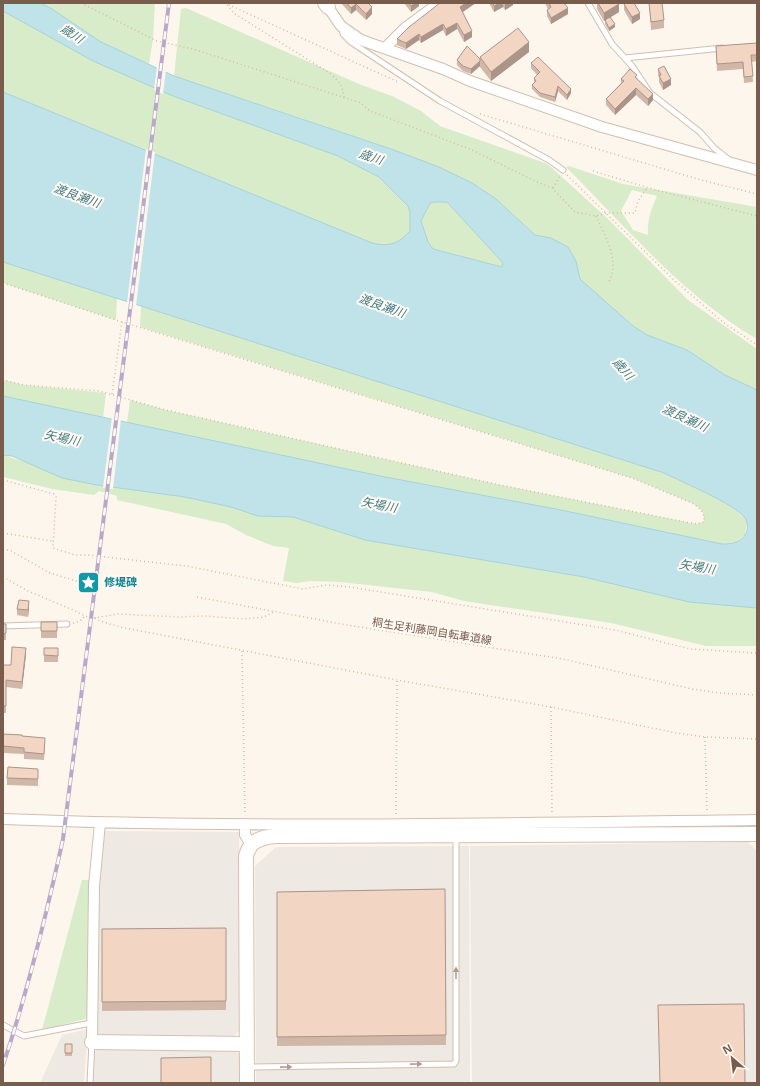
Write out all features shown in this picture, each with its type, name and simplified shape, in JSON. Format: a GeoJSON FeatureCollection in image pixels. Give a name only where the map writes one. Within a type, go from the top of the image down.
{"type":"FeatureCollection","features":[{"type":"Feature","properties":{"kind":"street"},"geometry":{"type":"LineString","coordinates":[[385,48],[405,28],[439,3]]}},
{"type":"Feature","properties":{"kind":"street"},"geometry":{"type":"LineString","coordinates":[[326,5],[342,26],[361,40],[443,69],[470,81],[602,127],[757,170]]}},
{"type":"Feature","properties":{"kind":"street"},"geometry":{"type":"LineString","coordinates":[[3,819],[245,825],[396,825],[757,820]]}},
{"type":"Feature","properties":{"kind":"street"},"geometry":{"type":"LineString","coordinates":[[100,822],[94,886],[91,1023],[92,1042],[247,1044]]}},
{"type":"Feature","properties":{"kind":"street"},"geometry":{"type":"LineString","coordinates":[[245,825],[245,835],[251,844]]}},
{"type":"Feature","properties":{"kind":"street"},"geometry":{"type":"LineString","coordinates":[[247,1083],[246,856],[251,844],[258,840],[274,836],[757,834]]}},
{"type":"Feature","properties":{"kind":"lane"},"geometry":{"type":"LineString","coordinates":[[588,3],[612,44],[625,58],[650,93],[700,132],[724,156],[739,166]]}},
{"type":"Feature","properties":{"kind":"lane"},"geometry":{"type":"LineString","coordinates":[[342,26],[343,34],[351,42],[440,101],[549,160],[563,170]]}},
{"type":"Feature","properties":{"kind":"lane"},"geometry":{"type":"LineString","coordinates":[[625,58],[727,47]]}},
{"type":"Feature","properties":{"kind":"lane"},"geometry":{"type":"LineString","coordinates":[[3,626],[67,624]]}},
{"type":"Feature","properties":{"kind":"lane"},"geometry":{"type":"LineString","coordinates":[[247,1067],[454,1064],[456,1061],[456,835]]}},
{"type":"Feature","properties":{"kind":"lane"},"geometry":{"type":"LineString","coordinates":[[3,1025],[24,1036],[91,1023]]}},
{"type":"Feature","properties":{"kind":"lane"},"geometry":{"type":"LineString","coordinates":[[90,1083],[92,1042]]}},
{"type":"Feature","properties":{"kind":"path"},"geometry":{"type":"LineString","coordinates":[[81,3],[157,41],[193,49],[361,103],[370,111],[472,150],[552,188],[575,212],[596,216],[606,213],[635,213],[638,200],[647,188]]}},
{"type":"Feature","properties":{"kind":"path"},"geometry":{"type":"LineString","coordinates":[[226,3],[235,14],[340,81],[344,90],[344,98]]}},
{"type":"Feature","properties":{"kind":"path"},"geometry":{"type":"LineString","coordinates":[[226,3],[397,82],[419,87]]}},
{"type":"Feature","properties":{"kind":"path"},"geometry":{"type":"LineString","coordinates":[[476,113],[701,180],[757,194]]}},
{"type":"Feature","properties":{"kind":"path"},"geometry":{"type":"LineString","coordinates":[[552,188],[563,170],[699,302],[724,323],[757,345]]}},
{"type":"Feature","properties":{"kind":"path"},"geometry":{"type":"LineString","coordinates":[[593,171],[647,188],[757,216]]}},
{"type":"Feature","properties":{"kind":"path"},"geometry":{"type":"LineString","coordinates":[[596,216],[610,247],[612,272],[609,282]]}},
{"type":"Feature","properties":{"kind":"path"},"geometry":{"type":"LineString","coordinates":[[3,283],[122,322],[632,478],[692,503],[700,508],[704,516],[704,522],[696,524],[500,485],[166,410],[100,391],[24,384],[3,380]]}},
{"type":"Feature","properties":{"kind":"path"},"geometry":{"type":"LineString","coordinates":[[112,394],[122,322]]}},
{"type":"Feature","properties":{"kind":"path"},"geometry":{"type":"LineString","coordinates":[[3,480],[54,494],[56,497],[52,541],[53,548],[75,555],[88,554],[186,566],[303,589],[327,585],[350,587],[614,630],[690,649],[757,653]]}},
{"type":"Feature","properties":{"kind":"path"},"geometry":{"type":"LineString","coordinates":[[3,533],[52,541]]}},
{"type":"Feature","properties":{"kind":"path"},"geometry":{"type":"LineString","coordinates":[[3,549],[11,551],[50,573],[86,584]]}},
{"type":"Feature","properties":{"kind":"path"},"geometry":{"type":"LineString","coordinates":[[3,577],[28,591],[85,616],[120,627],[705,737],[757,739]]}},
{"type":"Feature","properties":{"kind":"path"},"geometry":{"type":"LineString","coordinates":[[197,597],[276,612]]}},
{"type":"Feature","properties":{"kind":"path","name":"桐生足利藤岡自転車道線"},"geometry":{"type":"LineString","coordinates":[[94,618],[104,615],[134,614],[244,619],[264,616],[276,612],[347,625],[563,659],[720,693],[757,695]]}},
{"type":"Feature","properties":{"kind":"path"},"geometry":{"type":"LineString","coordinates":[[67,624],[80,621],[85,616]]}},
{"type":"Feature","properties":{"kind":"path"},"geometry":{"type":"LineString","coordinates":[[242,650],[245,825]]}},
{"type":"Feature","properties":{"kind":"path"},"geometry":{"type":"LineString","coordinates":[[396,825],[397,680]]}},
{"type":"Feature","properties":{"kind":"path"},"geometry":{"type":"LineString","coordinates":[[551,707],[551,822]]}},
{"type":"Feature","properties":{"kind":"path"},"geometry":{"type":"LineString","coordinates":[[705,737],[707,820]]}},
{"type":"Feature","properties":{"kind":"shaded area"},"geometry":{"type":"Polygon","coordinates":[[[101,831],[239,832],[241,1029],[234,1036],[99,1038],[97,1030],[98,879],[101,831]]]}},
{"type":"Feature","properties":{"kind":"shaded area"},"geometry":{"type":"Polygon","coordinates":[[[748,842],[757,851],[757,1083],[472,1083],[470,846],[748,842]]]}},
{"type":"Feature","properties":{"kind":"shaded area"},"geometry":{"type":"Polygon","coordinates":[[[469,846],[470,1083],[256,1083],[255,866],[276,847],[469,846]]]}},
{"type":"Feature","properties":{"kind":"shaded area"},"geometry":{"type":"Polygon","coordinates":[[[88,1029],[84,1083],[40,1083],[62,1035],[88,1029]]]}},
{"type":"Feature","properties":{"kind":"shaded area"},"geometry":{"type":"Polygon","coordinates":[[[99,1048],[233,1048],[240,1055],[240,1083],[93,1083],[94,1053],[99,1048]]]}},
{"type":"Feature","properties":{"kind":"green space"},"geometry":{"type":"Polygon","coordinates":[[[40,3],[155,3],[153,39],[149,64],[101,42],[40,3]]]}},
{"type":"Feature","properties":{"kind":"green space"},"geometry":{"type":"Polygon","coordinates":[[[186,8],[359,84],[392,96],[421,111],[440,126],[545,163],[551,167],[608,219],[688,300],[757,349],[757,390],[725,375],[687,350],[647,335],[633,326],[580,279],[576,261],[542,236],[535,235],[496,199],[472,183],[439,167],[301,118],[174,76],[181,9],[186,8]]]}},
{"type":"Feature","properties":{"kind":"green space"},"geometry":{"type":"Polygon","coordinates":[[[3,11],[93,61],[173,96],[338,156],[379,177],[408,206],[410,213],[410,231],[397,242],[383,245],[372,243],[3,92],[3,11]]]}},
{"type":"Feature","properties":{"kind":"green space"},"geometry":{"type":"Polygon","coordinates":[[[569,166],[623,184],[757,207],[757,339],[730,322],[680,282],[566,167],[569,166]],[[632,190],[621,211],[633,230],[648,235],[650,215],[657,196],[632,190]]]}},
{"type":"Feature","properties":{"kind":"green space"},"geometry":{"type":"Polygon","coordinates":[[[447,202],[503,263],[502,267],[433,249],[428,242],[421,221],[430,203],[447,202]]]}},
{"type":"Feature","properties":{"kind":"green space"},"geometry":{"type":"Polygon","coordinates":[[[3,262],[117,298],[116,320],[3,283],[3,262]]]}},
{"type":"Feature","properties":{"kind":"green space"},"geometry":{"type":"Polygon","coordinates":[[[141,306],[664,473],[709,494],[733,508],[747,522],[745,535],[737,542],[722,544],[561,510],[380,476],[127,423],[130,400],[166,410],[500,485],[696,524],[704,522],[704,516],[701,511],[692,503],[632,478],[140,327],[141,306]]]}},
{"type":"Feature","properties":{"kind":"green space"},"geometry":{"type":"Polygon","coordinates":[[[3,380],[24,385],[106,393],[103,418],[3,396],[3,380]]]}},
{"type":"Feature","properties":{"kind":"green space"},"geometry":{"type":"Polygon","coordinates":[[[3,455],[97,485],[185,497],[231,507],[258,516],[293,517],[365,540],[584,577],[689,602],[757,608],[757,646],[706,646],[611,623],[464,601],[432,592],[340,582],[310,581],[297,583],[283,581],[289,548],[273,546],[246,535],[226,524],[117,500],[117,496],[99,491],[94,495],[52,489],[3,477],[3,455]]]}},
{"type":"Feature","properties":{"kind":"green space"},"geometry":{"type":"Polygon","coordinates":[[[82,880],[90,880],[88,1014],[85,1019],[42,1030],[82,880]]]}},
{"type":"Feature","properties":{"kind":"water"},"geometry":{"type":"Polygon","coordinates":[[[3,3],[40,3],[52,9],[101,42],[174,76],[391,149],[439,167],[472,183],[496,199],[535,235],[551,238],[568,247],[576,261],[580,279],[633,326],[647,335],[687,350],[725,375],[757,390],[757,608],[689,602],[584,577],[365,540],[293,517],[258,516],[231,507],[185,497],[97,485],[62,478],[12,456],[3,455],[3,396],[380,476],[561,510],[722,544],[739,541],[747,531],[747,522],[745,518],[731,506],[664,473],[3,262],[3,92],[372,243],[383,245],[397,242],[401,239],[410,231],[410,213],[408,206],[379,177],[338,156],[173,96],[93,61],[3,11],[3,3]],[[447,202],[430,203],[421,221],[428,242],[433,249],[502,267],[503,263],[447,202]]]}},
{"type":"Feature","properties":{"kind":"pier"},"geometry":{"type":"Polygon","coordinates":[[[157,66],[166,70],[163,94],[154,90],[157,66]]]}},
{"type":"Feature","properties":{"kind":"pier"},"geometry":{"type":"Polygon","coordinates":[[[146,149],[155,152],[136,306],[127,303],[146,149]]]}},
{"type":"Feature","properties":{"kind":"pier"},"geometry":{"type":"Polygon","coordinates":[[[112,417],[121,419],[113,489],[103,488],[112,417]]]}},
{"type":"Feature","properties":{"kind":"building"},"geometry":{"type":"Polygon","coordinates":[[[347,3],[368,3],[372,7],[366,14],[356,4],[351,8],[347,3]]]}},
{"type":"Feature","properties":{"kind":"building"},"geometry":{"type":"Polygon","coordinates":[[[440,3],[466,3],[460,7],[472,31],[464,35],[457,23],[446,29],[443,24],[421,37],[419,34],[406,43],[397,39],[409,27],[440,3]]]}},
{"type":"Feature","properties":{"kind":"building"},"geometry":{"type":"Polygon","coordinates":[[[549,3],[564,3],[568,8],[551,18],[547,10],[551,7],[549,3]]]}},
{"type":"Feature","properties":{"kind":"building"},"geometry":{"type":"Polygon","coordinates":[[[598,3],[618,3],[619,4],[604,13],[598,3]]]}},
{"type":"Feature","properties":{"kind":"building"},"geometry":{"type":"Polygon","coordinates":[[[634,3],[640,13],[632,17],[624,4],[634,3]]]}},
{"type":"Feature","properties":{"kind":"building"},"geometry":{"type":"Polygon","coordinates":[[[649,3],[662,3],[664,20],[651,22],[649,3]]]}},
{"type":"Feature","properties":{"kind":"building"},"geometry":{"type":"Polygon","coordinates":[[[610,17],[615,24],[609,28],[605,20],[610,17]]]}},
{"type":"Feature","properties":{"kind":"building"},"geometry":{"type":"Polygon","coordinates":[[[518,28],[529,42],[491,72],[480,57],[518,28]]]}},
{"type":"Feature","properties":{"kind":"building"},"geometry":{"type":"Polygon","coordinates":[[[757,43],[757,55],[751,55],[753,76],[744,77],[743,62],[717,64],[716,46],[757,43]]]}},
{"type":"Feature","properties":{"kind":"building"},"geometry":{"type":"Polygon","coordinates":[[[467,46],[480,59],[480,61],[471,69],[463,66],[457,60],[467,46]]]}},
{"type":"Feature","properties":{"kind":"building"},"geometry":{"type":"Polygon","coordinates":[[[538,57],[571,89],[567,95],[558,86],[555,97],[540,93],[532,85],[536,81],[534,78],[540,72],[531,63],[538,57]]]}},
{"type":"Feature","properties":{"kind":"building"},"geometry":{"type":"Polygon","coordinates":[[[664,66],[671,79],[663,83],[659,76],[661,75],[658,69],[664,66]]]}},
{"type":"Feature","properties":{"kind":"building"},"geometry":{"type":"Polygon","coordinates":[[[630,69],[637,75],[635,77],[653,94],[648,99],[636,88],[615,109],[606,99],[624,81],[621,79],[630,69]]]}},
{"type":"Feature","properties":{"kind":"building"},"geometry":{"type":"Polygon","coordinates":[[[19,600],[29,601],[28,610],[17,609],[19,600]]]}},
{"type":"Feature","properties":{"kind":"building"},"geometry":{"type":"Polygon","coordinates":[[[41,622],[57,622],[57,631],[41,631],[41,622]]]}},
{"type":"Feature","properties":{"kind":"building"},"geometry":{"type":"Polygon","coordinates":[[[3,624],[6,624],[6,633],[3,634],[3,624]]]}},
{"type":"Feature","properties":{"kind":"building"},"geometry":{"type":"Polygon","coordinates":[[[12,647],[26,648],[22,682],[6,680],[6,706],[3,706],[3,665],[11,665],[12,647]]]}},
{"type":"Feature","properties":{"kind":"building"},"geometry":{"type":"Polygon","coordinates":[[[44,648],[58,648],[58,656],[44,655],[44,648]]]}},
{"type":"Feature","properties":{"kind":"building"},"geometry":{"type":"Polygon","coordinates":[[[3,734],[45,738],[44,754],[24,752],[24,748],[3,746],[3,734]]]}},
{"type":"Feature","properties":{"kind":"building"},"geometry":{"type":"Polygon","coordinates":[[[8,767],[38,769],[38,779],[7,778],[8,767]]]}},
{"type":"Feature","properties":{"kind":"building"},"geometry":{"type":"Polygon","coordinates":[[[445,889],[446,1035],[277,1037],[277,892],[445,889]]]}},
{"type":"Feature","properties":{"kind":"building"},"geometry":{"type":"Polygon","coordinates":[[[226,928],[226,1001],[102,1002],[102,929],[226,928]]]}},
{"type":"Feature","properties":{"kind":"building"},"geometry":{"type":"Polygon","coordinates":[[[744,1004],[745,1083],[660,1083],[658,1005],[744,1004]]]}},
{"type":"Feature","properties":{"kind":"building"},"geometry":{"type":"Polygon","coordinates":[[[65,1044],[72,1044],[72,1053],[65,1053],[65,1044]]]}},
{"type":"Feature","properties":{"kind":"building"},"geometry":{"type":"Polygon","coordinates":[[[211,1057],[211,1083],[161,1083],[161,1058],[211,1057]]]}},
{"type":"Feature","properties":{"kind":"waterway"},"geometry":{"type":"LineString","coordinates":[[81,826],[96,827]]}},
{"type":"Feature","properties":{"kind":"waterway"},"geometry":{"type":"LineString","coordinates":[[101,827],[168,828]]}},
{"type":"Feature","properties":{"kind":"waterway"},"geometry":{"type":"LineString","coordinates":[[247,829],[264,829]]}},
{"type":"Feature","properties":{"kind":"railway"},"geometry":{"type":"LineString","coordinates":[[3,1065],[21,1009],[36,953],[63,839],[169,3]]}},
{"type":"Feature","properties":{"kind":"place","name":"修堤碑"},"geometry":{"type":"Point","coordinates":[89,582]}},
{"type":"Feature","properties":{"kind":"water label","name":"歳川"},"geometry":{"type":"Point","coordinates":[72,34]}},
{"type":"Feature","properties":{"kind":"water label","name":"歳川"},"geometry":{"type":"Point","coordinates":[371,157]}},
{"type":"Feature","properties":{"kind":"water label","name":"渡良瀬川"},"geometry":{"type":"Point","coordinates":[77,196]}},
{"type":"Feature","properties":{"kind":"water label","name":"渡良瀬川"},"geometry":{"type":"Point","coordinates":[382,306]}},
{"type":"Feature","properties":{"kind":"water label","name":"歳川"},"geometry":{"type":"Point","coordinates":[623,369]}},
{"type":"Feature","properties":{"kind":"water label","name":"渡良瀬川"},"geometry":{"type":"Point","coordinates":[685,418]}},
{"type":"Feature","properties":{"kind":"water label","name":"矢場川"},"geometry":{"type":"Point","coordinates":[62,438]}},
{"type":"Feature","properties":{"kind":"water label","name":"矢場川"},"geometry":{"type":"Point","coordinates":[379,505]}},
{"type":"Feature","properties":{"kind":"water label","name":"矢場川"},"geometry":{"type":"Point","coordinates":[697,567]}}]}
